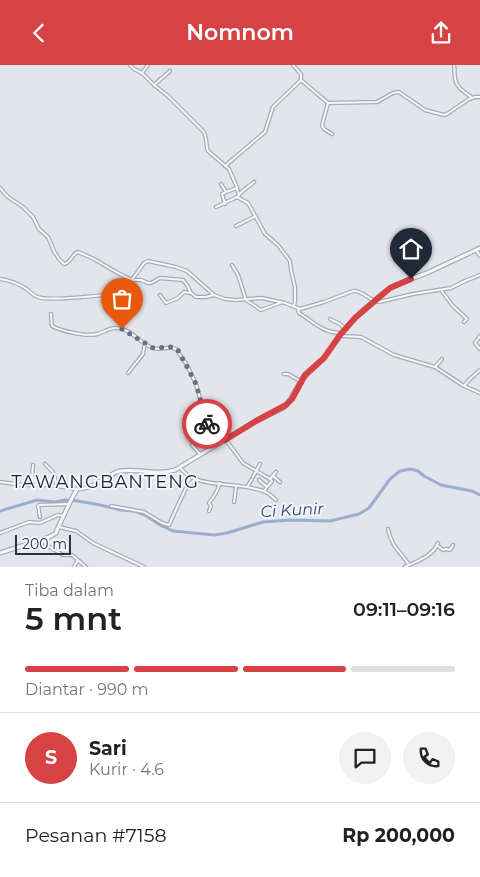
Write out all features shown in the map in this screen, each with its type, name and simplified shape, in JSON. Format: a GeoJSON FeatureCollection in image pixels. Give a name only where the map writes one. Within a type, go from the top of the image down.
{"type":"FeatureCollection","features":[{"type":"Feature","properties":{"kind":"street"},"geometry":{"type":"LineString","coordinates":[[130,65],[168,96],[204,131],[207,138],[208,151],[229,169],[236,185],[238,196],[248,203],[265,235],[278,245],[290,261],[295,287],[294,306]]}},
{"type":"Feature","properties":{"kind":"street"},"geometry":{"type":"LineString","coordinates":[[142,73],[148,65]]}},
{"type":"Feature","properties":{"kind":"street"},"geometry":{"type":"LineString","coordinates":[[293,65],[301,75],[301,80],[328,103],[377,102],[393,93],[399,92],[425,110],[446,115],[471,97],[480,97]]}},
{"type":"Feature","properties":{"kind":"street"},"geometry":{"type":"LineString","coordinates":[[454,65],[457,84],[471,97]]}},
{"type":"Feature","properties":{"kind":"street"},"geometry":{"type":"LineString","coordinates":[[154,85],[170,71]]}},
{"type":"Feature","properties":{"kind":"street"},"geometry":{"type":"LineString","coordinates":[[225,165],[264,132],[273,107],[301,80]]}},
{"type":"Feature","properties":{"kind":"street"},"geometry":{"type":"LineString","coordinates":[[328,103],[322,125],[324,129],[332,134]]}},
{"type":"Feature","properties":{"kind":"street"},"geometry":{"type":"LineString","coordinates":[[216,207],[238,196],[242,190],[254,182]]}},
{"type":"Feature","properties":{"kind":"street"},"geometry":{"type":"LineString","coordinates":[[221,184],[226,192]]}},
{"type":"Feature","properties":{"kind":"street"},"geometry":{"type":"LineString","coordinates":[[0,188],[8,197],[28,211],[39,229],[48,237],[54,251],[64,264],[69,262],[78,252],[130,279],[148,283],[160,278],[183,280],[191,293],[196,297],[214,295]]}},
{"type":"Feature","properties":{"kind":"street"},"geometry":{"type":"LineString","coordinates":[[225,204],[222,195],[237,188]]}},
{"type":"Feature","properties":{"kind":"street"},"geometry":{"type":"LineString","coordinates":[[236,226],[256,216]]}},
{"type":"Feature","properties":{"kind":"street"},"geometry":{"type":"LineString","coordinates":[[0,482],[77,489],[94,485],[118,472],[163,473],[180,468],[256,421],[282,408],[292,399],[305,375],[324,358],[340,334],[383,293],[395,285],[427,273],[478,249],[480,256]]}},
{"type":"Feature","properties":{"kind":"street"},"geometry":{"type":"LineString","coordinates":[[0,279],[18,283],[38,297],[66,298],[115,293],[126,286],[144,263],[148,261],[187,271],[214,295],[225,299],[246,300],[262,297],[303,309],[357,290],[379,302],[413,294],[451,289],[480,275]]}},
{"type":"Feature","properties":{"kind":"street"},"geometry":{"type":"LineString","coordinates":[[232,265],[238,275],[246,300],[261,309],[283,302]]}},
{"type":"Feature","properties":{"kind":"street"},"geometry":{"type":"LineString","coordinates":[[440,290],[467,319],[464,323]]}},
{"type":"Feature","properties":{"kind":"street"},"geometry":{"type":"LineString","coordinates":[[160,295],[166,303],[178,298],[184,292],[191,293]]}},
{"type":"Feature","properties":{"kind":"street"},"geometry":{"type":"LineString","coordinates":[[298,308],[299,313],[319,328],[343,336],[361,337],[394,355],[435,367],[464,386],[480,393]]}},
{"type":"Feature","properties":{"kind":"street"},"geometry":{"type":"LineString","coordinates":[[51,314],[52,326],[58,329],[94,335],[112,328],[119,328],[126,330],[155,349],[173,347],[178,350],[196,384],[208,426],[226,440],[242,461],[270,479]]}},
{"type":"Feature","properties":{"kind":"street"},"geometry":{"type":"LineString","coordinates":[[330,319],[345,329]]}},
{"type":"Feature","properties":{"kind":"street"},"geometry":{"type":"LineString","coordinates":[[480,336],[475,343],[480,349]]}},
{"type":"Feature","properties":{"kind":"street"},"geometry":{"type":"LineString","coordinates":[[128,373],[143,354],[146,343]]}},
{"type":"Feature","properties":{"kind":"street"},"geometry":{"type":"LineString","coordinates":[[435,367],[442,359]]}},
{"type":"Feature","properties":{"kind":"street"},"geometry":{"type":"LineString","coordinates":[[464,386],[480,371]]}},
{"type":"Feature","properties":{"kind":"street"},"geometry":{"type":"LineString","coordinates":[[284,374],[288,374],[301,382]]}},
{"type":"Feature","properties":{"kind":"street"},"geometry":{"type":"LineString","coordinates":[[192,445],[201,455]]}},
{"type":"Feature","properties":{"kind":"street"},"geometry":{"type":"LineString","coordinates":[[45,464],[53,473],[57,487]]}},
{"type":"Feature","properties":{"kind":"street"},"geometry":{"type":"LineString","coordinates":[[247,487],[260,464]]}},
{"type":"Feature","properties":{"kind":"street"},"geometry":{"type":"LineString","coordinates":[[33,465],[32,475],[37,484]]}},
{"type":"Feature","properties":{"kind":"street"},"geometry":{"type":"LineString","coordinates":[[180,468],[195,479],[264,491],[276,500]]}},
{"type":"Feature","properties":{"kind":"street"},"geometry":{"type":"LineString","coordinates":[[264,491],[276,472]]}},
{"type":"Feature","properties":{"kind":"street"},"geometry":{"type":"LineString","coordinates":[[273,476],[280,482]]}},
{"type":"Feature","properties":{"kind":"street"},"geometry":{"type":"LineString","coordinates":[[111,506],[144,512],[169,525],[186,488],[195,479]]}},
{"type":"Feature","properties":{"kind":"street"},"geometry":{"type":"LineString","coordinates":[[259,480],[266,487]]}},
{"type":"Feature","properties":{"kind":"street"},"geometry":{"type":"LineString","coordinates":[[209,511],[211,506],[209,503],[220,483]]}},
{"type":"Feature","properties":{"kind":"street"},"geometry":{"type":"LineString","coordinates":[[234,502],[236,486]]}},
{"type":"Feature","properties":{"kind":"street"},"geometry":{"type":"LineString","coordinates":[[0,553],[56,533],[77,489]]}},
{"type":"Feature","properties":{"kind":"street"},"geometry":{"type":"LineString","coordinates":[[40,517],[39,505],[69,503]]}},
{"type":"Feature","properties":{"kind":"street"},"geometry":{"type":"LineString","coordinates":[[0,533],[29,522],[40,523],[58,515],[65,516]]}},
{"type":"Feature","properties":{"kind":"street"},"geometry":{"type":"LineString","coordinates":[[59,527],[76,531],[94,543],[144,567]]}},
{"type":"Feature","properties":{"kind":"street"},"geometry":{"type":"LineString","coordinates":[[388,529],[390,540],[409,565]]}},
{"type":"Feature","properties":{"kind":"street"},"geometry":{"type":"LineString","coordinates":[[43,539],[46,545],[63,555],[72,555],[86,567]]}},
{"type":"Feature","properties":{"kind":"street"},"geometry":{"type":"LineString","coordinates":[[405,567],[429,554],[438,544],[444,550],[451,550],[453,545]]}},
{"type":"Feature","properties":{"kind":"street"},"geometry":{"type":"LineString","coordinates":[[74,567],[78,559]]}},
{"type":"Feature","properties":{"kind":"waterway","name":"Ci Kunir"},"geometry":{"type":"LineString","coordinates":[[0,511],[37,500],[55,502],[65,500],[78,501],[135,511],[173,531],[214,535],[263,522],[291,520],[330,521],[359,514],[369,508],[390,479],[400,471],[411,469],[418,471],[441,485],[472,491],[480,495]]}},
{"type":"Feature","properties":{"kind":"way so far"},"geometry":{"type":"LineString","coordinates":[[122,329],[155,349],[173,347],[178,350],[196,384],[207,424]]}},
{"type":"Feature","properties":{"kind":"district","name":"TAWANGBANTENG"},"geometry":{"type":"Point","coordinates":[105,482]}},
{"type":"Feature","properties":{"kind":"route"},"geometry":{"type":"LineString","coordinates":[[207,424],[212,431],[225,440],[282,408],[292,399],[305,375],[324,358],[355,318],[390,288],[411,279]]}}]}
